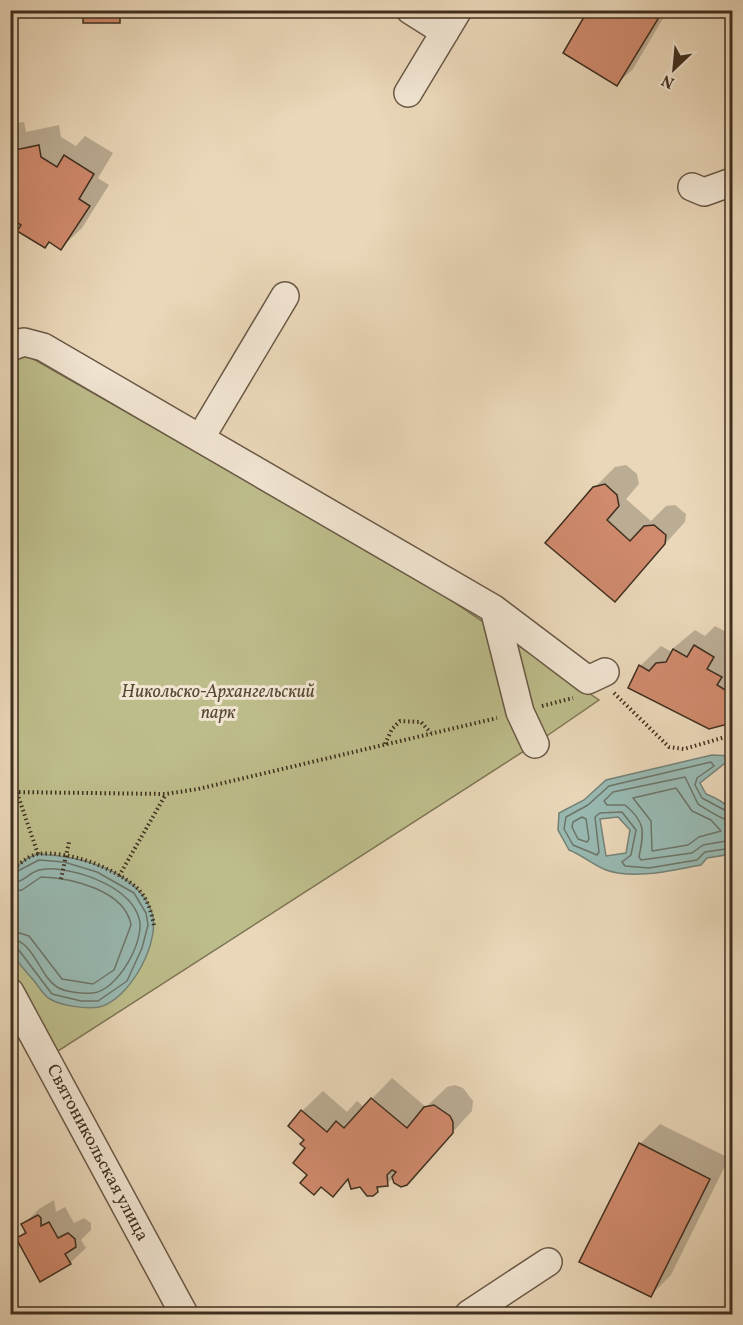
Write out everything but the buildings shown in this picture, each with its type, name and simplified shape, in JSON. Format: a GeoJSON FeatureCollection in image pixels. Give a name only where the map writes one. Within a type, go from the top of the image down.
{"type":"FeatureCollection","features":[{"type":"Feature","properties":{"kind":"street"},"geometry":{"type":"LineString","coordinates":[[408,93],[451,21],[410,10]]}},
{"type":"Feature","properties":{"kind":"street"},"geometry":{"type":"LineString","coordinates":[[692,187],[704,192],[732,182]]}},
{"type":"Feature","properties":{"kind":"street"},"geometry":{"type":"LineString","coordinates":[[201,437],[285,296]]}},
{"type":"Feature","properties":{"kind":"street"},"geometry":{"type":"LineString","coordinates":[[10,347],[24,342],[43,348],[201,437],[494,609],[588,680],[608,680]]}},
{"type":"Feature","properties":{"kind":"street"},"geometry":{"type":"LineString","coordinates":[[494,609],[520,712],[535,744]]}},
{"type":"Feature","properties":{"kind":"street","name":"Святоникольская улица"},"geometry":{"type":"LineString","coordinates":[[10,992],[184,1314]]}},
{"type":"Feature","properties":{"kind":"street"},"geometry":{"type":"LineString","coordinates":[[469,1314],[548,1262]]}},
{"type":"Feature","properties":{"kind":"path"},"geometry":{"type":"LineString","coordinates":[[608,680],[669,747],[684,749],[732,735]]}},
{"type":"Feature","properties":{"kind":"path"},"geometry":{"type":"LineString","coordinates":[[10,792],[166,794],[198,789],[582,696]]}},
{"type":"Feature","properties":{"kind":"path"},"geometry":{"type":"LineString","coordinates":[[385,744],[392,729],[399,721],[421,722],[430,734]]}},
{"type":"Feature","properties":{"kind":"path"},"geometry":{"type":"LineString","coordinates":[[17,793],[38,854]]}},
{"type":"Feature","properties":{"kind":"path"},"geometry":{"type":"LineString","coordinates":[[119,876],[166,794]]}},
{"type":"Feature","properties":{"kind":"path"},"geometry":{"type":"LineString","coordinates":[[61,879],[69,842]]}},
{"type":"Feature","properties":{"kind":"path"},"geometry":{"type":"LineString","coordinates":[[10,871],[38,854],[65,856],[100,867],[139,889],[152,911],[154,926]]}},
{"type":"Feature","properties":{"kind":"green space","name":"Никольско-Архангельский парк"},"geometry":{"type":"Polygon","coordinates":[[[23,353],[424,582],[599,700],[535,744],[55,1053],[11,970],[10,360],[23,353]]]}},
{"type":"Feature","properties":{"kind":"water"},"geometry":{"type":"Polygon","coordinates":[[[712,755],[732,756],[732,763],[724,764],[700,783],[706,794],[725,804],[733,816],[732,854],[707,858],[701,865],[654,873],[629,874],[606,870],[569,850],[558,830],[559,813],[584,800],[606,780],[712,755]],[[618,817],[600,819],[606,856],[626,853],[630,830],[618,817]]]}},
{"type":"Feature","properties":{"kind":"water"},"geometry":{"type":"Polygon","coordinates":[[[38,854],[71,858],[104,867],[132,884],[143,896],[151,910],[152,936],[148,952],[132,981],[111,1002],[99,1007],[87,1008],[67,1005],[48,998],[10,949],[11,871],[28,858],[38,854]]]}}]}
